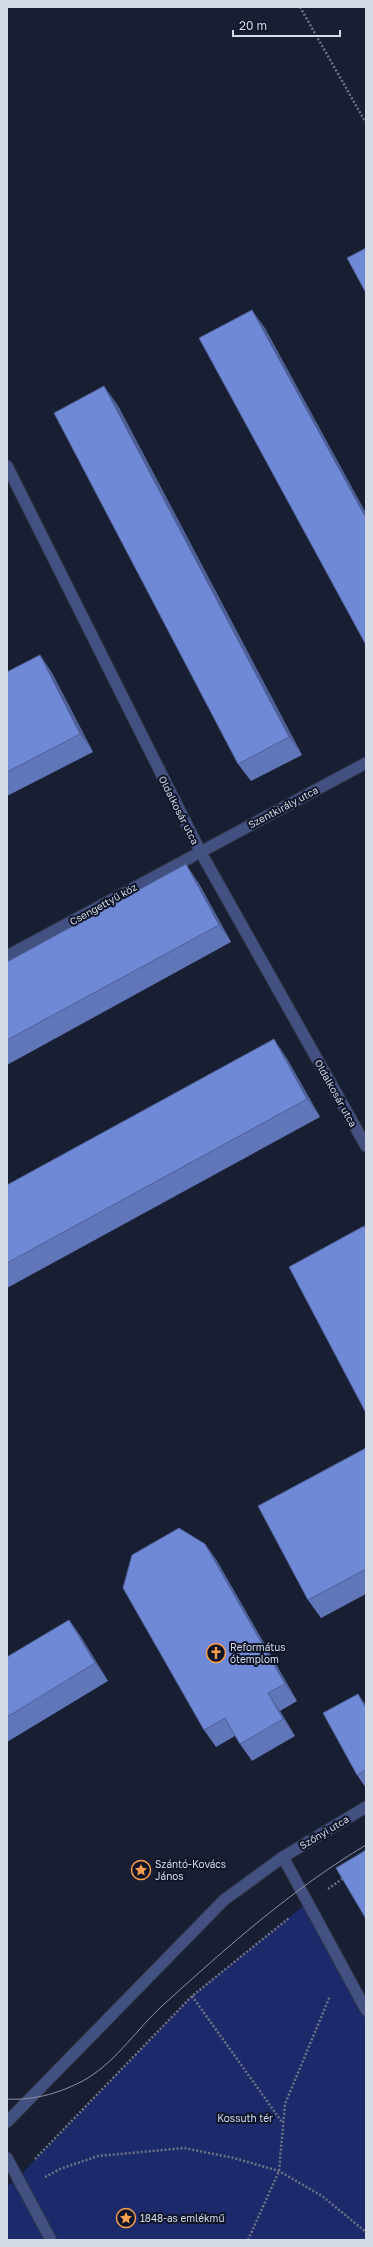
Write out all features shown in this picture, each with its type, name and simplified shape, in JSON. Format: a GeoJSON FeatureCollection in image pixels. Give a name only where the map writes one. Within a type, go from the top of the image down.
{"type":"FeatureCollection","features":[{"type":"Feature","properties":{"kind":"street","name":"Oldalkosár utca"},"geometry":{"type":"LineString","coordinates":[[7,466],[200,851],[366,1146]]}},
{"type":"Feature","properties":{"kind":"street","name":"Szentkirály utca"},"geometry":{"type":"LineString","coordinates":[[200,851],[366,763]]}},
{"type":"Feature","properties":{"kind":"street","name":"Csengettyű köz"},"geometry":{"type":"LineString","coordinates":[[7,956],[200,851]]}},
{"type":"Feature","properties":{"kind":"street","name":"Szőnyi utca"},"geometry":{"type":"LineString","coordinates":[[283,1857],[366,1806]]}},
{"type":"Feature","properties":{"kind":"street"},"geometry":{"type":"LineString","coordinates":[[7,2122],[224,1900],[283,1857],[366,2010]]}},
{"type":"Feature","properties":{"kind":"street"},"geometry":{"type":"LineString","coordinates":[[7,2158],[51,2240]]}},
{"type":"Feature","properties":{"kind":"path"},"geometry":{"type":"LineString","coordinates":[[300,7],[366,123]]}},
{"type":"Feature","properties":{"kind":"path"},"geometry":{"type":"LineString","coordinates":[[39,2155],[192,1996],[308,1902],[347,1876]]}},
{"type":"Feature","properties":{"kind":"path"},"geometry":{"type":"LineString","coordinates":[[248,2240],[279,2171],[285,2104],[342,1966]]}},
{"type":"Feature","properties":{"kind":"path"},"geometry":{"type":"LineString","coordinates":[[192,1996],[283,2122]]}},
{"type":"Feature","properties":{"kind":"path"},"geometry":{"type":"LineString","coordinates":[[24,2189],[60,2169],[98,2156],[184,2148],[234,2158],[279,2171],[322,2196],[366,2232]]}},
{"type":"Feature","properties":{"kind":"green space","name":"Kossuth tér"},"geometry":{"type":"Polygon","coordinates":[[[308,1902],[366,2010],[366,2240],[7,2240],[7,2185],[14,2182],[192,1996],[308,1902]]]}},
{"type":"Feature","properties":{"kind":"building"},"geometry":{"type":"Polygon","coordinates":[[[366,248],[366,293],[347,258],[366,248]]]}},
{"type":"Feature","properties":{"kind":"building"},"geometry":{"type":"Polygon","coordinates":[[[252,310],[366,518],[366,645],[199,338],[252,310]]]}},
{"type":"Feature","properties":{"kind":"building"},"geometry":{"type":"Polygon","coordinates":[[[104,386],[289,737],[238,764],[54,413],[104,386]]]}},
{"type":"Feature","properties":{"kind":"building"},"geometry":{"type":"Polygon","coordinates":[[[40,655],[80,734],[7,772],[7,672],[40,655]]]}},
{"type":"Feature","properties":{"kind":"building"},"geometry":{"type":"Polygon","coordinates":[[[186,864],[219,925],[7,1040],[7,962],[186,864]]]}},
{"type":"Feature","properties":{"kind":"building"},"geometry":{"type":"Polygon","coordinates":[[[274,1039],[307,1099],[7,1263],[7,1185],[274,1039]]]}},
{"type":"Feature","properties":{"kind":"building"},"geometry":{"type":"Polygon","coordinates":[[[364,1226],[366,1230],[366,1413],[289,1267],[364,1226]]]}},
{"type":"Feature","properties":{"kind":"building"},"geometry":{"type":"Polygon","coordinates":[[[366,1448],[366,1569],[308,1600],[258,1506],[366,1448]]]}},
{"type":"Feature","properties":{"kind":"building","name":"Református ótemplom"},"geometry":{"type":"Polygon","coordinates":[[[179,1528],[205,1544],[285,1684],[268,1693],[283,1719],[240,1744],[225,1718],[204,1730],[123,1588],[132,1555],[179,1528]]]}},
{"type":"Feature","properties":{"kind":"building"},"geometry":{"type":"Polygon","coordinates":[[[69,1620],[95,1663],[7,1717],[7,1657],[69,1620]]]}},
{"type":"Feature","properties":{"kind":"building"},"geometry":{"type":"Polygon","coordinates":[[[358,1694],[366,1708],[366,1770],[357,1775],[323,1713],[358,1694]]]}},
{"type":"Feature","properties":{"kind":"building"},"geometry":{"type":"Polygon","coordinates":[[[366,1850],[366,1919],[336,1868],[366,1850]]]}},
{"type":"Feature","properties":{"kind":"tram line"},"geometry":{"type":"LineString","coordinates":[[7,2099],[28,2099],[59,2091],[79,2083],[98,2071],[118,2053],[162,2006],[235,1941],[286,1900],[339,1862],[366,1845]]}},
{"type":"Feature","properties":{"kind":"place","name":"Református ótemplom"},"geometry":{"type":"Point","coordinates":[216,1653]}},
{"type":"Feature","properties":{"kind":"place","name":"Szántó-Kovács János"},"geometry":{"type":"Point","coordinates":[141,1870]}},
{"type":"Feature","properties":{"kind":"place","name":"1848-as emlékmű"},"geometry":{"type":"Point","coordinates":[126,2218]}}]}
